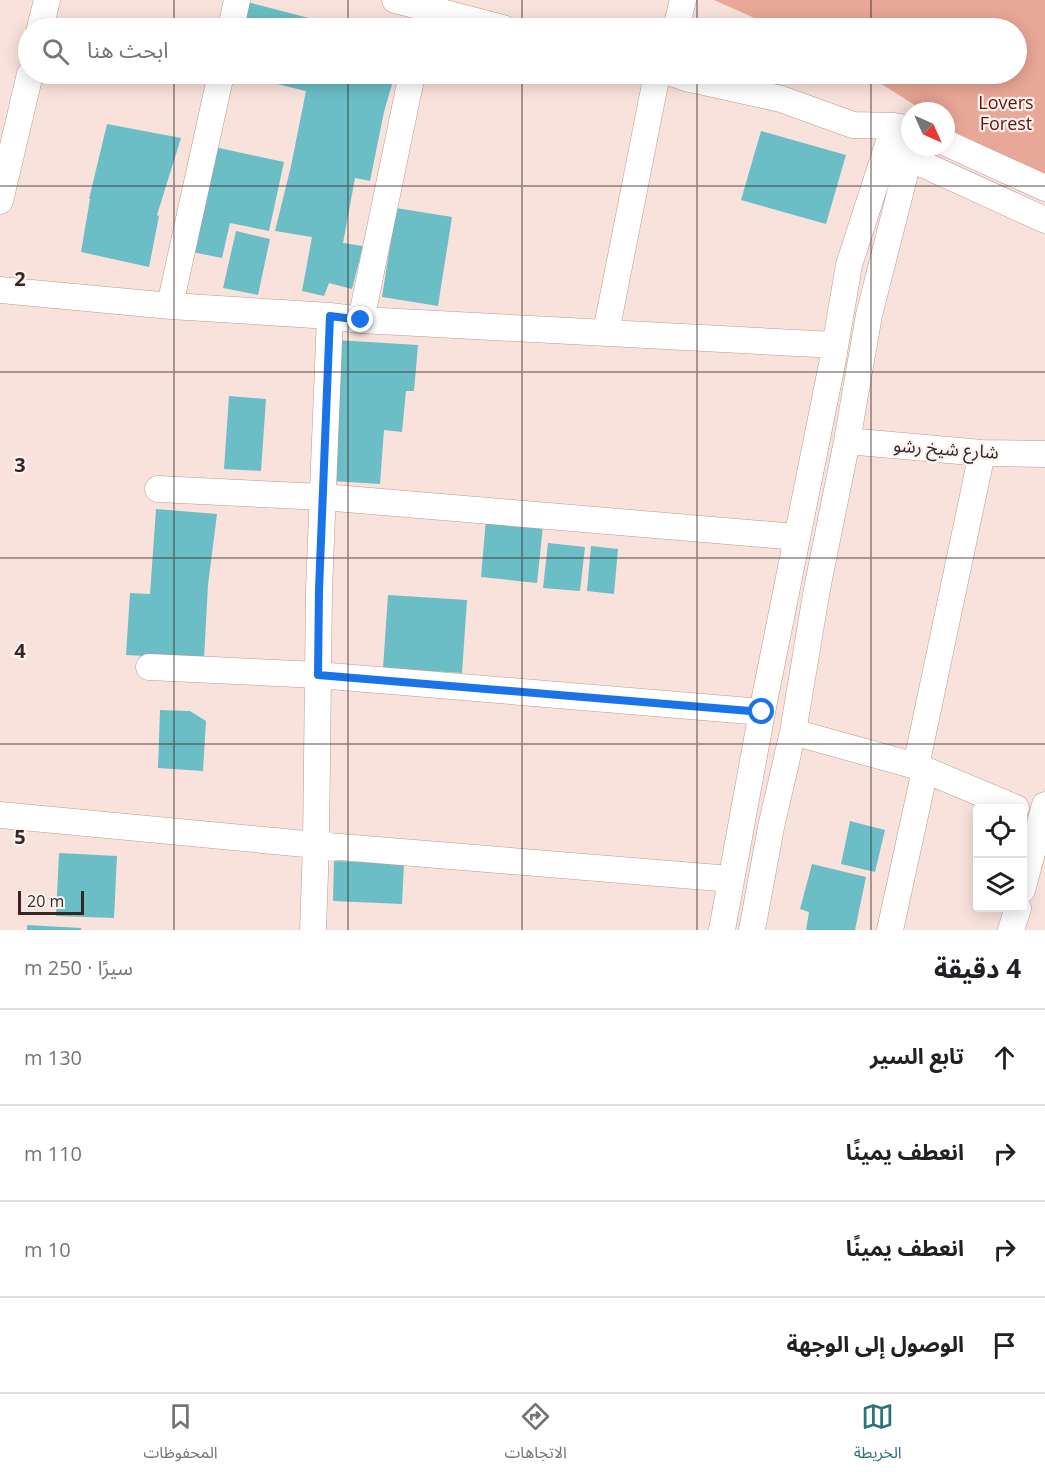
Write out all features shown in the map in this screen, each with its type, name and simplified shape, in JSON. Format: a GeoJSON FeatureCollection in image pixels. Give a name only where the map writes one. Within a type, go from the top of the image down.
{"type":"FeatureCollection","features":[{"type":"Feature","properties":{"kind":"street"},"geometry":{"type":"LineString","coordinates":[[42,18],[47,0]]}},
{"type":"Feature","properties":{"kind":"street"},"geometry":{"type":"LineString","coordinates":[[233,18],[237,0]]}},
{"type":"Feature","properties":{"kind":"street"},"geometry":{"type":"LineString","coordinates":[[395,0],[423,18]]}},
{"type":"Feature","properties":{"kind":"street"},"geometry":{"type":"LineString","coordinates":[[678,18],[683,0]]}},
{"type":"Feature","properties":{"kind":"street"},"geometry":{"type":"LineString","coordinates":[[0,201],[28,84]]}},
{"type":"Feature","properties":{"kind":"street"},"geometry":{"type":"LineString","coordinates":[[171,306],[219,84]]}},
{"type":"Feature","properties":{"kind":"street"},"geometry":{"type":"LineString","coordinates":[[361,320],[410,84]]}},
{"type":"Feature","properties":{"kind":"street"},"geometry":{"type":"LineString","coordinates":[[606,332],[655,84]]}},
{"type":"Feature","properties":{"kind":"street"},"geometry":{"type":"LineString","coordinates":[[713,84],[781,99],[853,125],[901,151]]}},
{"type":"Feature","properties":{"kind":"street"},"geometry":{"type":"LineString","coordinates":[[853,125],[901,128]]}},
{"type":"Feature","properties":{"kind":"street"},"geometry":{"type":"LineString","coordinates":[[955,147],[1045,188]]}},
{"type":"Feature","properties":{"kind":"street"},"geometry":{"type":"LineString","coordinates":[[722,930],[849,265],[901,154]]}},
{"type":"Feature","properties":{"kind":"street"},"geometry":{"type":"LineString","coordinates":[[752,930],[771,827],[793,732],[868,315],[901,156]]}},
{"type":"Feature","properties":{"kind":"street"},"geometry":{"type":"LineString","coordinates":[[911,156],[1045,219]]}},
{"type":"Feature","properties":{"kind":"street"},"geometry":{"type":"LineString","coordinates":[[0,290],[361,320],[835,345]]}},
{"type":"Feature","properties":{"kind":"street"},"geometry":{"type":"LineString","coordinates":[[313,930],[318,675],[330,316]]}},
{"type":"Feature","properties":{"kind":"street","name":"شارع شيخ رشو"},"geometry":{"type":"LineString","coordinates":[[847,441],[982,453],[1045,454]]}},
{"type":"Feature","properties":{"kind":"street"},"geometry":{"type":"LineString","coordinates":[[890,930],[982,453]]}},
{"type":"Feature","properties":{"kind":"street"},"geometry":{"type":"LineString","coordinates":[[158,489],[323,497],[797,537]]}},
{"type":"Feature","properties":{"kind":"street"},"geometry":{"type":"LineString","coordinates":[[148,667],[318,675],[762,712]]}},
{"type":"Feature","properties":{"kind":"street"},"geometry":{"type":"LineString","coordinates":[[793,732],[920,768],[1006,804]]}},
{"type":"Feature","properties":{"kind":"street"},"geometry":{"type":"LineString","coordinates":[[0,814],[316,844],[731,879]]}},
{"type":"Feature","properties":{"kind":"street"},"geometry":{"type":"LineString","coordinates":[[1027,871],[1039,814]]}},
{"type":"Feature","properties":{"kind":"street"},"geometry":{"type":"LineString","coordinates":[[1011,930],[1017,912]]}},
{"type":"Feature","properties":{"kind":"green space","name":"Lovers Forest"},"geometry":{"type":"Polygon","coordinates":[[[714,0],[1045,0],[1045,176],[955,132],[955,102],[910,102],[882,84],[1027,84],[1027,18],[754,18],[714,0]]]}},
{"type":"Feature","properties":{"kind":"building"},"geometry":{"type":"Polygon","coordinates":[[[247,2],[309,18],[245,18],[247,2]]]}},
{"type":"Feature","properties":{"kind":"building"},"geometry":{"type":"Polygon","coordinates":[[[277,84],[392,84],[370,181],[355,178],[343,243],[363,246],[352,289],[329,283],[324,296],[302,291],[312,237],[275,231],[306,91],[277,84]]]}},
{"type":"Feature","properties":{"kind":"building"},"geometry":{"type":"Polygon","coordinates":[[[107,124],[181,138],[157,215],[159,216],[149,267],[81,252],[89,199],[107,124]]]}},
{"type":"Feature","properties":{"kind":"building"},"geometry":{"type":"Polygon","coordinates":[[[761,131],[846,155],[826,224],[741,200],[761,131]]]}},
{"type":"Feature","properties":{"kind":"building"},"geometry":{"type":"Polygon","coordinates":[[[210,146],[284,162],[269,231],[230,223],[222,258],[187,251],[210,146]]]}},
{"type":"Feature","properties":{"kind":"building"},"geometry":{"type":"Polygon","coordinates":[[[396,208],[452,217],[438,306],[382,297],[396,208]]]}},
{"type":"Feature","properties":{"kind":"building"},"geometry":{"type":"Polygon","coordinates":[[[236,231],[270,239],[258,295],[223,288],[236,231]]]}},
{"type":"Feature","properties":{"kind":"building"},"geometry":{"type":"Polygon","coordinates":[[[336,340],[418,345],[414,391],[406,391],[402,432],[384,430],[380,484],[332,481],[336,340]]]}},
{"type":"Feature","properties":{"kind":"building"},"geometry":{"type":"Polygon","coordinates":[[[229,396],[266,399],[261,471],[224,469],[229,396]]]}},
{"type":"Feature","properties":{"kind":"building"},"geometry":{"type":"Polygon","coordinates":[[[156,509],[217,514],[208,585],[204,659],[126,655],[130,593],[150,594],[156,509]]]}},
{"type":"Feature","properties":{"kind":"building"},"geometry":{"type":"Polygon","coordinates":[[[486,519],[543,526],[537,583],[481,577],[486,519]]]}},
{"type":"Feature","properties":{"kind":"building"},"geometry":{"type":"Polygon","coordinates":[[[548,543],[585,547],[580,591],[543,588],[548,543]]]}},
{"type":"Feature","properties":{"kind":"building"},"geometry":{"type":"Polygon","coordinates":[[[591,546],[618,549],[614,594],[587,591],[591,546]]]}},
{"type":"Feature","properties":{"kind":"building"},"geometry":{"type":"Polygon","coordinates":[[[388,595],[467,600],[462,673],[383,668],[388,595]]]}},
{"type":"Feature","properties":{"kind":"building"},"geometry":{"type":"Polygon","coordinates":[[[160,710],[190,711],[206,721],[203,771],[158,768],[160,710]]]}},
{"type":"Feature","properties":{"kind":"building"},"geometry":{"type":"Polygon","coordinates":[[[850,821],[885,830],[875,872],[841,864],[850,821]]]}},
{"type":"Feature","properties":{"kind":"building"},"geometry":{"type":"Polygon","coordinates":[[[59,853],[117,856],[114,918],[56,916],[59,853]]]}},
{"type":"Feature","properties":{"kind":"building"},"geometry":{"type":"Polygon","coordinates":[[[334,861],[404,864],[402,904],[333,901],[334,861]]]}},
{"type":"Feature","properties":{"kind":"building"},"geometry":{"type":"Polygon","coordinates":[[[812,864],[866,877],[855,930],[806,930],[809,912],[800,909],[812,864]]]}},
{"type":"Feature","properties":{"kind":"building"},"geometry":{"type":"Polygon","coordinates":[[[27,925],[81,928],[81,930],[27,930],[27,925]]]}},
{"type":"Feature","properties":{"kind":"route"},"geometry":{"type":"LineString","coordinates":[[361,320],[330,316],[319,590],[318,675],[762,712]]}}]}
